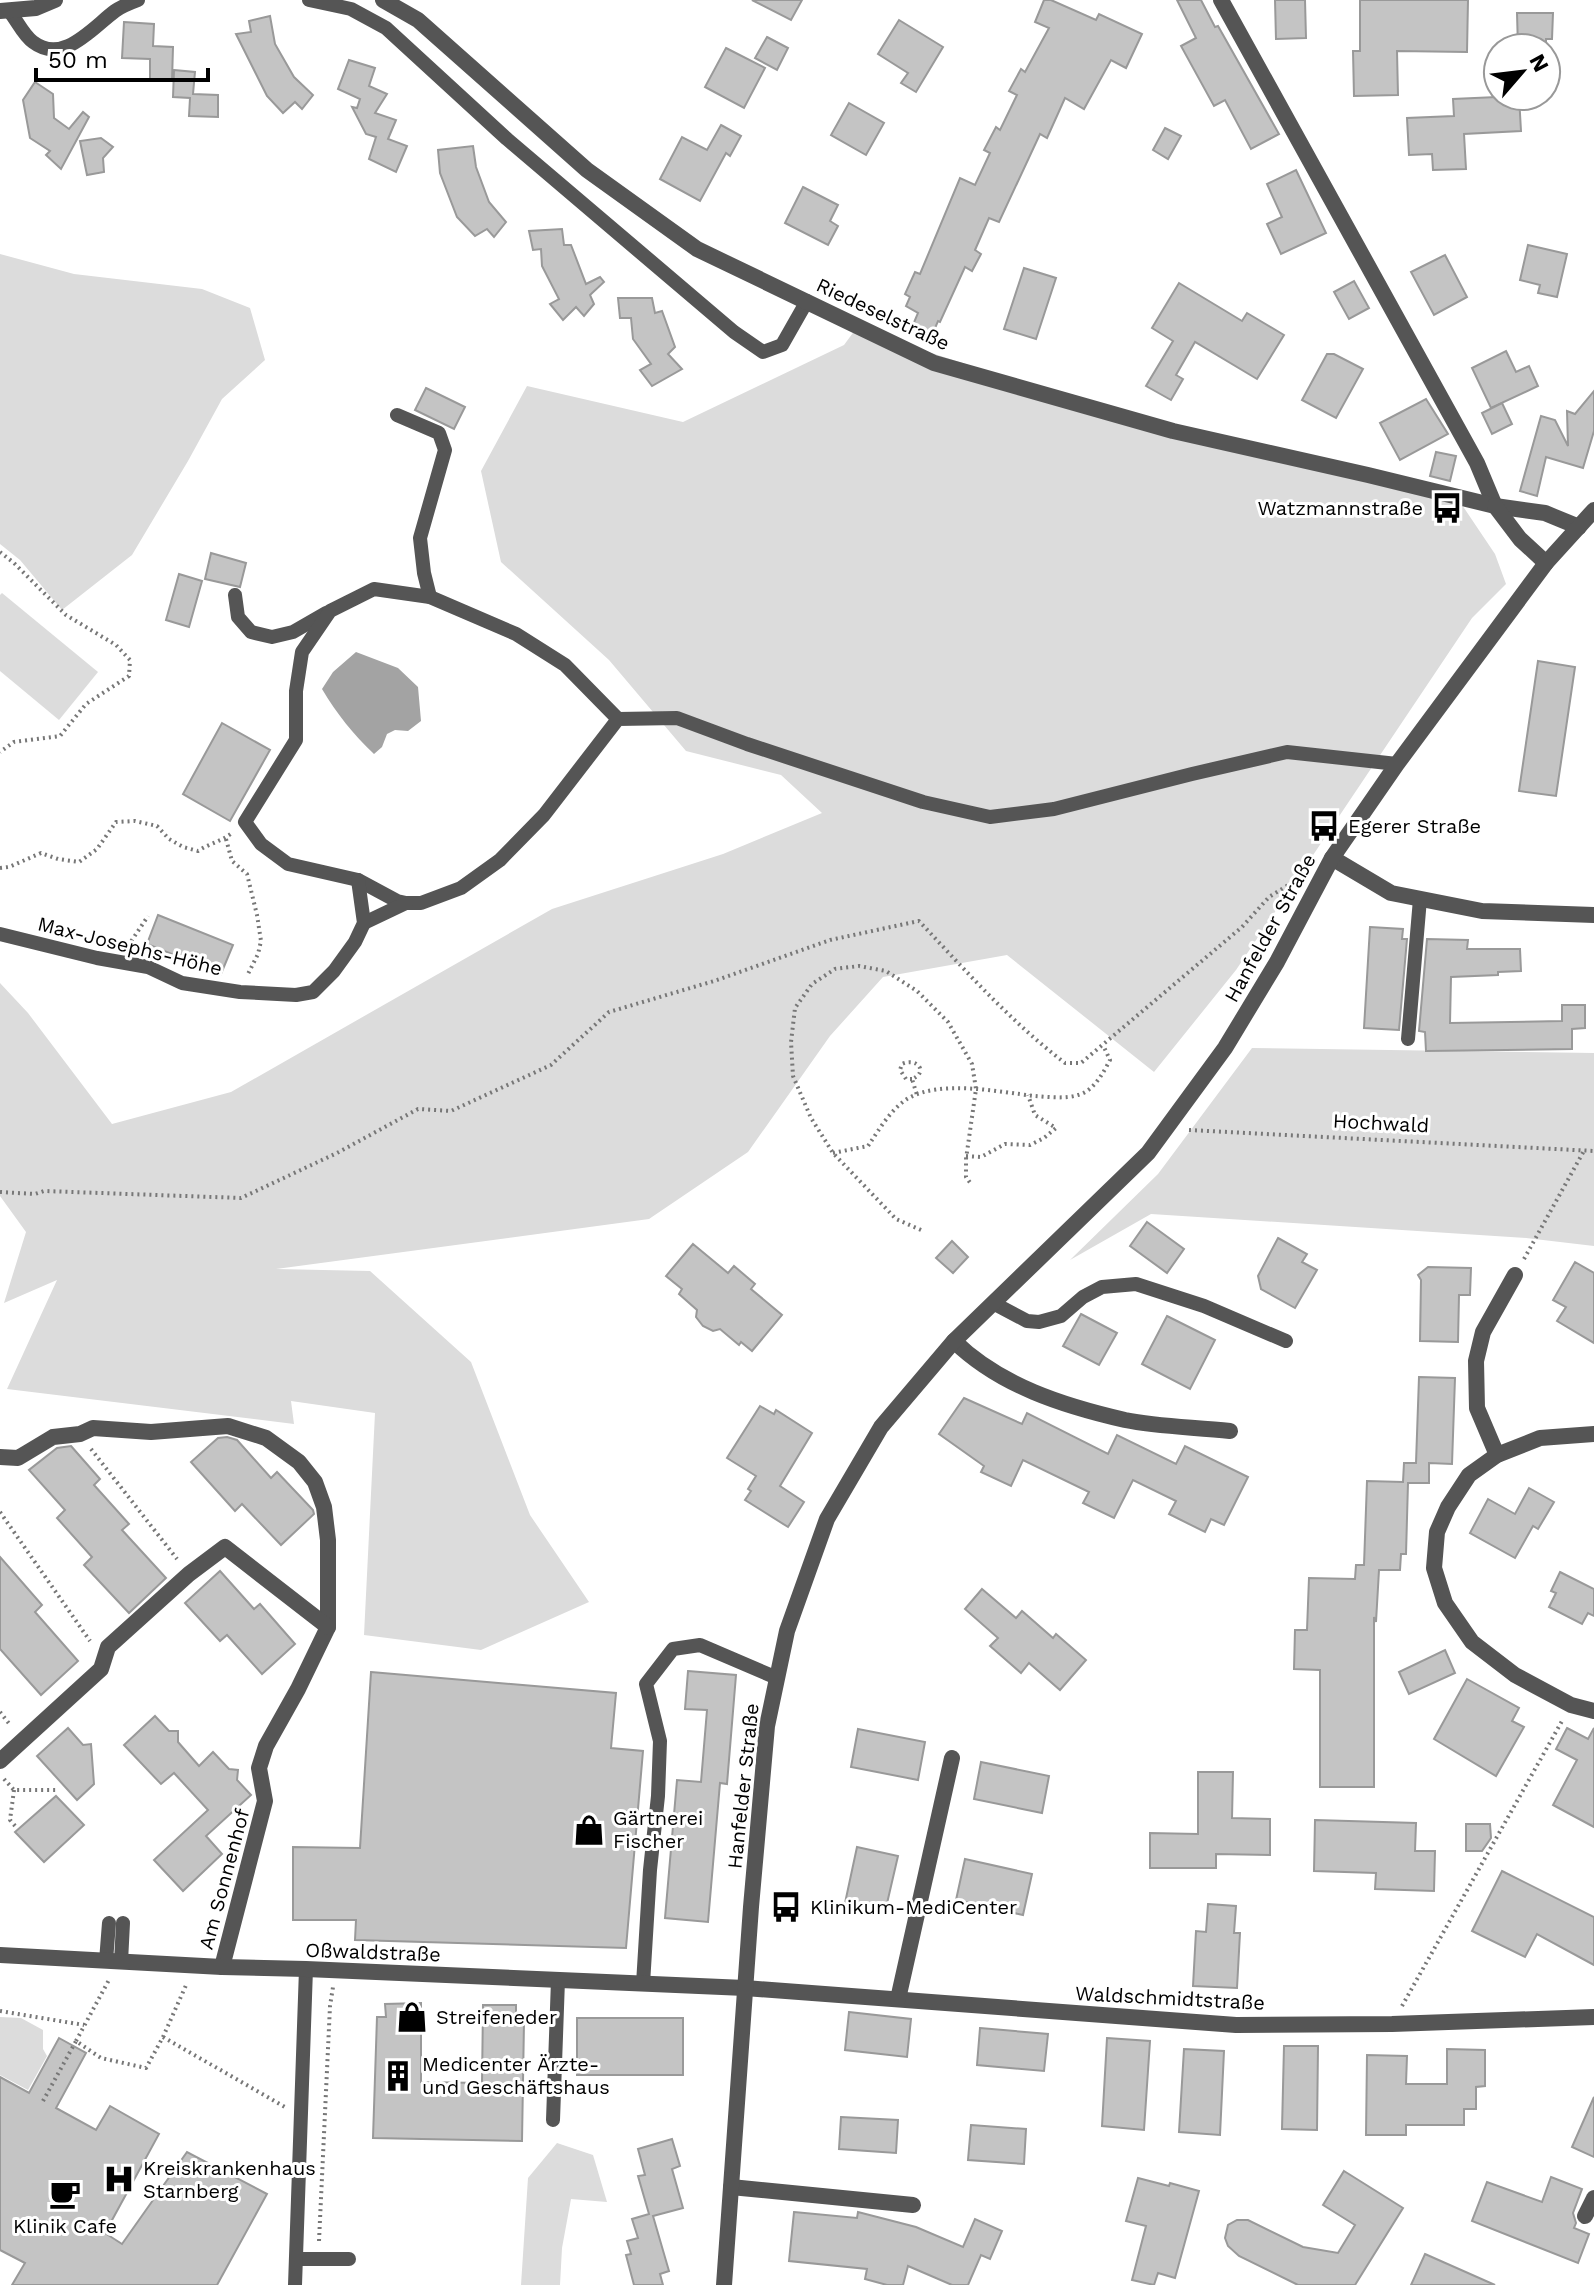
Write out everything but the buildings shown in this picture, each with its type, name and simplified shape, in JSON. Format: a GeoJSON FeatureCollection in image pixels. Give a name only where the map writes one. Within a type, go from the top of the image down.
{"type":"FeatureCollection","features":[{"type":"Feature","properties":{"kind":"street"},"geometry":{"type":"LineString","coordinates":[[3,14],[36,8],[55,0]]}},
{"type":"Feature","properties":{"kind":"street","name":"Riedeselstraße"},"geometry":{"type":"LineString","coordinates":[[383,0],[418,20],[587,170],[697,249],[934,363],[1173,431],[1495,506],[1545,513],[1579,527]]}},
{"type":"Feature","properties":{"kind":"street"},"geometry":{"type":"LineString","coordinates":[[1221,0],[1477,463],[1495,506],[1520,539],[1546,563]]}},
{"type":"Feature","properties":{"kind":"street","name":"Hanfelder Straße"},"geometry":{"type":"LineString","coordinates":[[724,2285],[767,1726],[787,1631],[827,1519],[881,1427],[954,1341],[1148,1153],[1225,1048],[1277,962],[1332,858],[1397,764],[1546,563],[1594,510]]}},
{"type":"Feature","properties":{"kind":"street"},"geometry":{"type":"LineString","coordinates":[[1332,858],[1391,893],[1482,911],[1594,915]]}},
{"type":"Feature","properties":{"kind":"street"},"geometry":{"type":"LineString","coordinates":[[1497,1455],[1477,1408],[1476,1361],[1483,1332],[1515,1275]]}},
{"type":"Feature","properties":{"kind":"street"},"geometry":{"type":"LineString","coordinates":[[954,1341],[970,1357],[1006,1381],[1049,1398],[1128,1420],[1230,1431]]}},
{"type":"Feature","properties":{"kind":"street","name":"Am Sonnenhof"},"geometry":{"type":"LineString","coordinates":[[0,1457],[18,1458],[53,1437],[80,1434],[93,1428],[151,1432],[228,1426],[266,1438],[299,1462],[315,1482],[324,1507],[328,1540],[328,1627],[266,1746],[259,1768],[265,1801],[222,1967]]}},
{"type":"Feature","properties":{"kind":"street"},"geometry":{"type":"LineString","coordinates":[[1594,1434],[1540,1438],[1497,1455],[1469,1475],[1448,1507],[1437,1532],[1434,1568],[1445,1603],[1472,1642],[1515,1675],[1571,1705],[1594,1711]]}},
{"type":"Feature","properties":{"kind":"street"},"geometry":{"type":"LineString","coordinates":[[0,1761],[101,1669],[108,1647],[189,1574],[225,1547],[328,1627]]}},
{"type":"Feature","properties":{"kind":"street"},"geometry":{"type":"LineString","coordinates":[[898,1999],[952,1758]]}},
{"type":"Feature","properties":{"kind":"street","name":"Oßwaldstraße"},"geometry":{"type":"LineString","coordinates":[[0,1955],[745,1988]]}},
{"type":"Feature","properties":{"kind":"street","name":"Waldschmidtstraße"},"geometry":{"type":"LineString","coordinates":[[745,1988],[1236,2025],[1392,2024],[1594,2017]]}},
{"type":"Feature","properties":{"kind":"street"},"geometry":{"type":"LineString","coordinates":[[731,2187],[913,2205]]}},
{"type":"Feature","properties":{"kind":"street"},"geometry":{"type":"LineString","coordinates":[[1585,2216],[1594,2198]]}},
{"type":"Feature","properties":{"kind":"lane"},"geometry":{"type":"LineString","coordinates":[[3,14],[32,42],[61,50],[80,40],[118,9],[138,0]]}},
{"type":"Feature","properties":{"kind":"lane"},"geometry":{"type":"LineString","coordinates":[[309,0],[351,9],[386,28],[519,149],[734,332],[763,352],[782,345],[807,301]]}},
{"type":"Feature","properties":{"kind":"lane"},"geometry":{"type":"LineString","coordinates":[[397,415],[439,433],[445,450],[420,538],[430,597]]}},
{"type":"Feature","properties":{"kind":"lane"},"geometry":{"type":"LineString","coordinates":[[235,595],[238,617],[251,632],[272,637],[293,632],[374,589],[430,597],[516,634],[565,665],[618,719],[677,718],[923,802],[990,817],[1054,809],[1287,752],[1397,764]]}},
{"type":"Feature","properties":{"kind":"lane"},"geometry":{"type":"LineString","coordinates":[[330,611],[302,652],[296,691],[296,740],[245,822],[261,844],[288,864],[358,880],[406,903],[421,903],[461,888],[500,860],[544,815],[618,719]]}},
{"type":"Feature","properties":{"kind":"lane"},"geometry":{"type":"LineString","coordinates":[[358,880],[364,923],[406,903]]}},
{"type":"Feature","properties":{"kind":"lane"},"geometry":{"type":"LineString","coordinates":[[1408,1039],[1420,899]]}},
{"type":"Feature","properties":{"kind":"lane","name":"Max-Josephs-Höhe"},"geometry":{"type":"LineString","coordinates":[[0,934],[148,967],[182,983],[240,992],[296,995],[313,992],[334,971],[364,923]]}},
{"type":"Feature","properties":{"kind":"lane"},"geometry":{"type":"LineString","coordinates":[[993,1303],[1027,1321],[1039,1322],[1061,1316],[1083,1297],[1102,1287],[1136,1284],[1204,1306],[1286,1341]]}},
{"type":"Feature","properties":{"kind":"lane"},"geometry":{"type":"LineString","coordinates":[[643,1984],[660,1741],[646,1684],[673,1649],[700,1645],[777,1678]]}},
{"type":"Feature","properties":{"kind":"lane"},"geometry":{"type":"LineString","coordinates":[[115,1962],[116,1923]]}},
{"type":"Feature","properties":{"kind":"lane"},"geometry":{"type":"LineString","coordinates":[[295,2285],[306,1969]]}},
{"type":"Feature","properties":{"kind":"lane"},"geometry":{"type":"LineString","coordinates":[[553,2120],[558,1980]]}},
{"type":"Feature","properties":{"kind":"lane"},"geometry":{"type":"LineString","coordinates":[[296,2259],[349,2259]]}},
{"type":"Feature","properties":{"kind":"path"},"geometry":{"type":"LineString","coordinates":[[0,552],[66,615],[116,645],[130,660],[129,676],[86,704],[60,736],[14,742],[0,752]]}},
{"type":"Feature","properties":{"kind":"path"},"geometry":{"type":"LineString","coordinates":[[0,868],[41,853],[79,862],[97,849],[116,822],[135,821],[157,826],[169,839],[198,851],[212,842],[226,839],[245,822]]}},
{"type":"Feature","properties":{"kind":"path"},"geometry":{"type":"LineString","coordinates":[[226,839],[232,861],[247,874],[261,941],[240,992]]}},
{"type":"Feature","properties":{"kind":"path"},"geometry":{"type":"LineString","coordinates":[[0,1192],[241,1198],[337,1153],[418,1109],[451,1111],[551,1065],[609,1012],[714,981],[830,940],[919,921],[991,998],[1065,1063],[1081,1063],[1242,927],[1269,897],[1332,858]]}},
{"type":"Feature","properties":{"kind":"path"},"geometry":{"type":"LineString","coordinates":[[118,961],[148,916]]}},
{"type":"Feature","properties":{"kind":"path"},"geometry":{"type":"LineString","coordinates":[[921,1230],[896,1219],[833,1153],[811,1118],[793,1076],[791,1042],[795,1008],[812,984],[835,969],[859,966],[886,971],[917,991],[948,1022],[972,1064],[976,1089],[966,1156],[966,1177],[971,1184]]}},
{"type":"Feature","properties":{"kind":"path"},"geometry":{"type":"LineString","coordinates":[[833,1153],[868,1146],[897,1107],[917,1095],[950,1088],[1054,1098],[1081,1095],[1100,1080],[1110,1060],[1103,1045]]}},
{"type":"Feature","properties":{"kind":"path"},"geometry":{"type":"LineString","coordinates":[[909,1060],[919,1066],[920,1072],[918,1077],[912,1079],[906,1079],[900,1070],[902,1064],[909,1060]]}},
{"type":"Feature","properties":{"kind":"path"},"geometry":{"type":"LineString","coordinates":[[912,1079],[917,1095]]}},
{"type":"Feature","properties":{"kind":"path"},"geometry":{"type":"LineString","coordinates":[[966,1156],[981,1157],[1005,1144],[1030,1145],[1056,1128],[1035,1115],[1028,1095]]}},
{"type":"Feature","properties":{"kind":"path","name":"Hochwald"},"geometry":{"type":"LineString","coordinates":[[1166,1129],[1594,1151]]}},
{"type":"Feature","properties":{"kind":"path"},"geometry":{"type":"LineString","coordinates":[[1515,1275],[1585,1149]]}},
{"type":"Feature","properties":{"kind":"path"},"geometry":{"type":"LineString","coordinates":[[80,1434],[189,1574]]}},
{"type":"Feature","properties":{"kind":"path"},"geometry":{"type":"LineString","coordinates":[[0,1512],[104,1661]]}},
{"type":"Feature","properties":{"kind":"path"},"geometry":{"type":"LineString","coordinates":[[1392,2024],[1571,1705]]}},
{"type":"Feature","properties":{"kind":"path"},"geometry":{"type":"LineString","coordinates":[[0,1774],[14,1790],[10,1820],[16,1827]]}},
{"type":"Feature","properties":{"kind":"path"},"geometry":{"type":"LineString","coordinates":[[14,1790],[58,1790]]}},
{"type":"Feature","properties":{"kind":"path"},"geometry":{"type":"LineString","coordinates":[[43,2101],[115,1962]]}},
{"type":"Feature","properties":{"kind":"path"},"geometry":{"type":"LineString","coordinates":[[76,2041],[101,2058],[146,2068],[195,1966]]}},
{"type":"Feature","properties":{"kind":"path"},"geometry":{"type":"LineString","coordinates":[[318,2259],[330,2006],[333,1983],[341,1970]]}},
{"type":"Feature","properties":{"kind":"path"},"geometry":{"type":"LineString","coordinates":[[0,2011],[84,2025]]}},
{"type":"Feature","properties":{"kind":"path"},"geometry":{"type":"LineString","coordinates":[[163,2037],[301,2116]]}},
{"type":"Feature","properties":{"kind":"shaded area"},"geometry":{"type":"Polygon","coordinates":[[[0,254],[74,274],[202,289],[250,308],[265,360],[222,399],[132,555],[62,610],[20,560],[0,544],[0,254]]]}},
{"type":"Feature","properties":{"kind":"shaded area"},"geometry":{"type":"Polygon","coordinates":[[[858,326],[879,336],[1173,431],[1456,496],[1495,554],[1506,584],[1472,618],[1236,970],[1154,1072],[1007,955],[883,977],[830,1036],[748,1152],[649,1219],[276,1269],[370,1271],[471,1362],[530,1515],[589,1602],[481,1650],[364,1635],[375,1413],[291,1401],[294,1424],[7,1389],[57,1280],[4,1303],[26,1232],[0,1196],[0,983],[28,1013],[112,1124],[231,1092],[552,909],[723,854],[822,813],[781,775],[686,751],[609,660],[501,562],[481,471],[527,386],[683,422],[844,345],[858,326]]]}},
{"type":"Feature","properties":{"kind":"shaded area"},"geometry":{"type":"Polygon","coordinates":[[[2,593],[98,672],[59,720],[0,671],[2,593]]]}},
{"type":"Feature","properties":{"kind":"shaded area"},"geometry":{"type":"Polygon","coordinates":[[[356,652],[398,668],[418,687],[421,721],[408,731],[395,730],[387,734],[382,747],[374,754],[346,723],[322,689],[333,672],[356,652]]]}},
{"type":"Feature","properties":{"kind":"shaded area"},"geometry":{"type":"Polygon","coordinates":[[[1252,1048],[1594,1053],[1594,1246],[1526,1238],[1151,1214],[1070,1260],[1158,1174],[1252,1048]]]}},
{"type":"Feature","properties":{"kind":"shaded area"},"geometry":{"type":"Polygon","coordinates":[[[0,2017],[21,2018],[43,2030],[43,2049],[47,2056],[28,2090],[0,2075],[0,2017]]]}},
{"type":"Feature","properties":{"kind":"shaded area"},"geometry":{"type":"Polygon","coordinates":[[[557,2143],[593,2155],[607,2202],[571,2199],[562,2248],[560,2285],[521,2285],[528,2178],[557,2143]]]}},
{"type":"Feature","properties":{"kind":"place","name":"Watzmannstraße"},"geometry":{"type":"Point","coordinates":[1447,508]}},
{"type":"Feature","properties":{"kind":"place","name":"Egerer Straße"},"geometry":{"type":"Point","coordinates":[1324,826]}},
{"type":"Feature","properties":{"kind":"place","name":"Gärtnerei Fischer"},"geometry":{"type":"Point","coordinates":[589,1830]}},
{"type":"Feature","properties":{"kind":"place","name":"Klinikum-MediCenter"},"geometry":{"type":"Point","coordinates":[786,1907]}},
{"type":"Feature","properties":{"kind":"place","name":"Streifeneder"},"geometry":{"type":"Point","coordinates":[412,2017]}},
{"type":"Feature","properties":{"kind":"place","name":"Medicenter Ärzte- und Geschäftshaus"},"geometry":{"type":"Point","coordinates":[398,2076]}},
{"type":"Feature","properties":{"kind":"place","name":"Kreiskrankenhaus Starnberg"},"geometry":{"type":"Point","coordinates":[119,2179]}},
{"type":"Feature","properties":{"kind":"place","name":"Klinik Cafe"},"geometry":{"type":"Point","coordinates":[65,2194]}}]}
